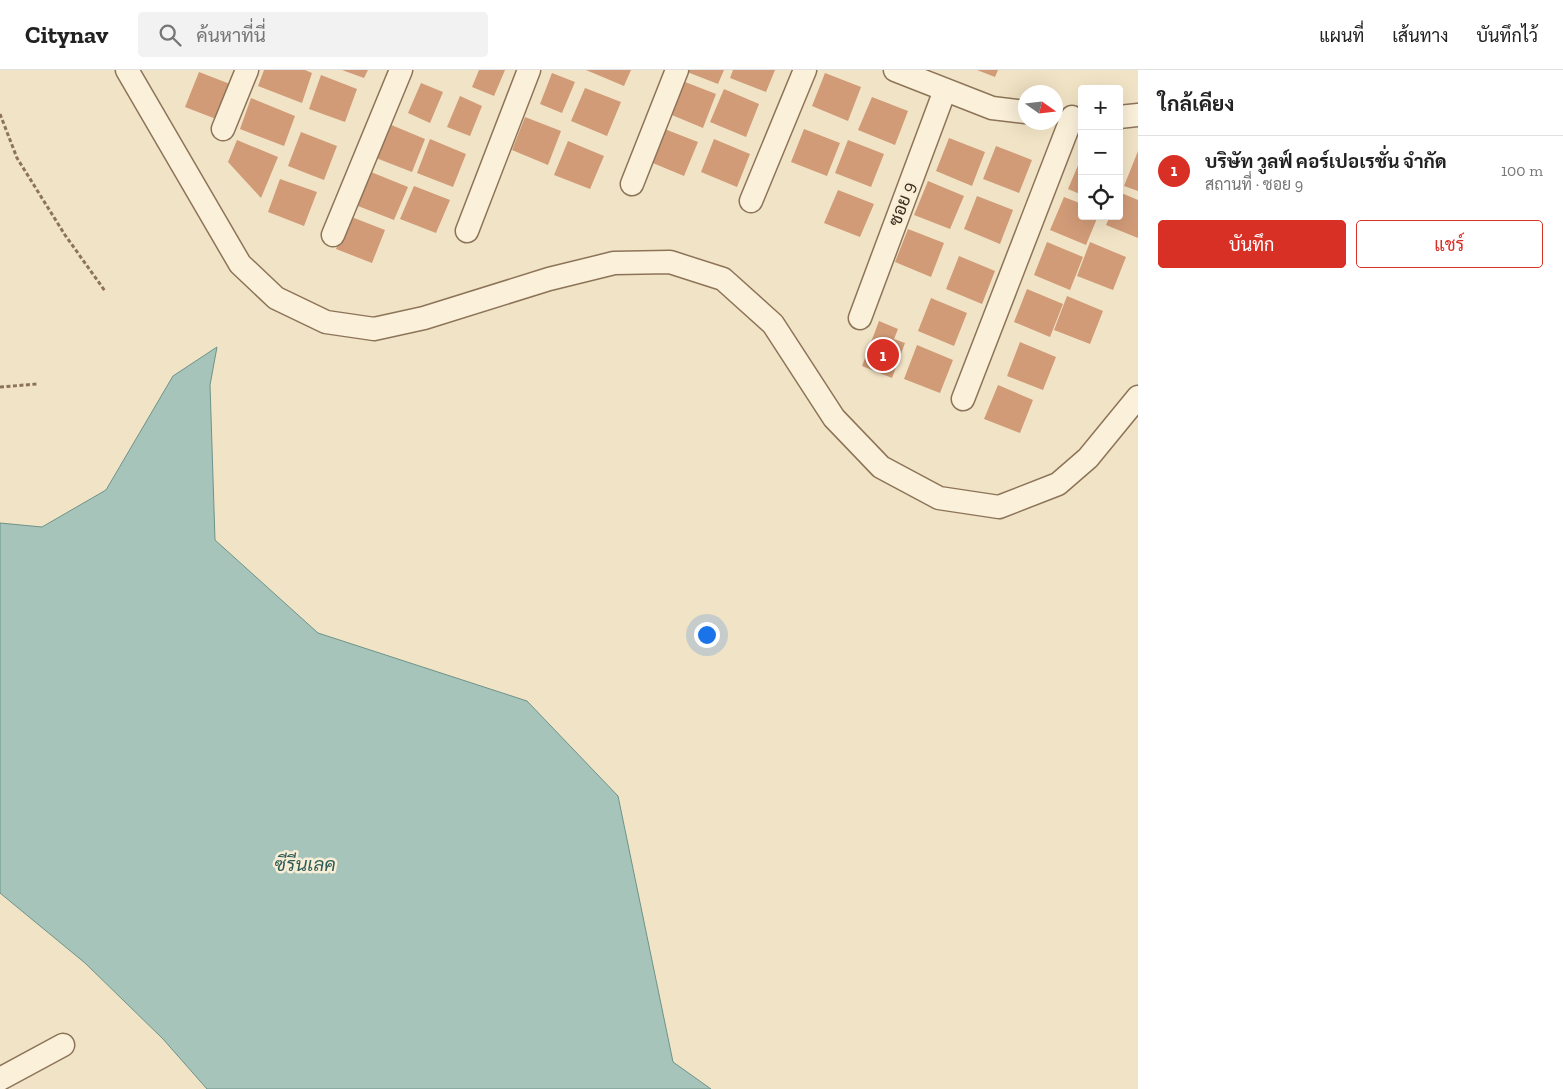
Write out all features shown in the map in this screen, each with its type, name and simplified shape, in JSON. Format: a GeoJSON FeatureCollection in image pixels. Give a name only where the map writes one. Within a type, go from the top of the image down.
{"type":"FeatureCollection","features":[{"type":"Feature","properties":{"kind":"street"},"geometry":{"type":"LineString","coordinates":[[127,70],[240,264],[276,298],[326,322],[374,329],[424,318],[549,279],[614,263],[670,262],[723,279],[773,324],[834,418],[881,467],[940,498],[999,507],[1058,484],[1088,458],[1138,397]]}},
{"type":"Feature","properties":{"kind":"street"},"geometry":{"type":"LineString","coordinates":[[223,129],[247,70]]}},
{"type":"Feature","properties":{"kind":"street"},"geometry":{"type":"LineString","coordinates":[[333,235],[401,70]]}},
{"type":"Feature","properties":{"kind":"street"},"geometry":{"type":"LineString","coordinates":[[467,231],[529,70]]}},
{"type":"Feature","properties":{"kind":"street"},"geometry":{"type":"LineString","coordinates":[[632,184],[676,70]]}},
{"type":"Feature","properties":{"kind":"street"},"geometry":{"type":"LineString","coordinates":[[751,201],[806,70]]}},
{"type":"Feature","properties":{"kind":"street"},"geometry":{"type":"LineString","coordinates":[[895,70],[992,108],[1018,111]]}},
{"type":"Feature","properties":{"kind":"street","name":"ซอย 9"},"geometry":{"type":"LineString","coordinates":[[860,318],[945,90]]}},
{"type":"Feature","properties":{"kind":"street"},"geometry":{"type":"LineString","coordinates":[[1123,117],[1138,115]]}},
{"type":"Feature","properties":{"kind":"street"},"geometry":{"type":"LineString","coordinates":[[963,399],[1070,117]]}},
{"type":"Feature","properties":{"kind":"street"},"geometry":{"type":"LineString","coordinates":[[0,1079],[62,1045]]}},
{"type":"Feature","properties":{"kind":"path"},"geometry":{"type":"LineString","coordinates":[[0,114],[17,158],[65,235],[104,291]]}},
{"type":"Feature","properties":{"kind":"path"},"geometry":{"type":"LineString","coordinates":[[0,387],[37,384]]}},
{"type":"Feature","properties":{"kind":"water","name":"ซีรีนเลค"},"geometry":{"type":"Polygon","coordinates":[[[217,347],[210,385],[215,540],[318,633],[527,701],[618,796],[673,1062],[711,1089],[207,1089],[163,1039],[85,963],[0,893],[0,523],[42,527],[106,490],[173,376],[217,347]]]}},
{"type":"Feature","properties":{"kind":"building"},"geometry":{"type":"Polygon","coordinates":[[[264,70],[305,70],[312,73],[302,103],[258,86],[264,70]]]}},
{"type":"Feature","properties":{"kind":"building"},"geometry":{"type":"Polygon","coordinates":[[[342,70],[368,70],[364,78],[342,70]]]}},
{"type":"Feature","properties":{"kind":"building"},"geometry":{"type":"Polygon","coordinates":[[[479,70],[505,70],[494,96],[472,87],[479,70]]]}},
{"type":"Feature","properties":{"kind":"building"},"geometry":{"type":"Polygon","coordinates":[[[586,70],[631,70],[624,86],[586,70]]]}},
{"type":"Feature","properties":{"kind":"building"},"geometry":{"type":"Polygon","coordinates":[[[682,70],[724,70],[718,84],[682,70]]]}},
{"type":"Feature","properties":{"kind":"building"},"geometry":{"type":"Polygon","coordinates":[[[733,70],[775,70],[766,92],[730,78],[733,70]]]}},
{"type":"Feature","properties":{"kind":"building"},"geometry":{"type":"Polygon","coordinates":[[[977,70],[998,70],[995,77],[977,70]]]}},
{"type":"Feature","properties":{"kind":"building"},"geometry":{"type":"Polygon","coordinates":[[[199,72],[230,84],[216,119],[185,107],[199,72]]]}},
{"type":"Feature","properties":{"kind":"building"},"geometry":{"type":"Polygon","coordinates":[[[552,73],[575,82],[562,113],[540,104],[552,73]]]}},
{"type":"Feature","properties":{"kind":"building"},"geometry":{"type":"Polygon","coordinates":[[[825,73],[861,87],[848,121],[812,106],[825,73]]]}},
{"type":"Feature","properties":{"kind":"building"},"geometry":{"type":"Polygon","coordinates":[[[321,75],[357,89],[345,122],[309,109],[321,75]]]}},
{"type":"Feature","properties":{"kind":"building"},"geometry":{"type":"Polygon","coordinates":[[[680,80],[716,94],[703,128],[667,113],[680,80]]]}},
{"type":"Feature","properties":{"kind":"building"},"geometry":{"type":"Polygon","coordinates":[[[421,83],[443,92],[430,123],[408,113],[421,83]]]}},
{"type":"Feature","properties":{"kind":"building"},"geometry":{"type":"Polygon","coordinates":[[[585,88],[621,102],[607,136],[571,121],[585,88]]]}},
{"type":"Feature","properties":{"kind":"building"},"geometry":{"type":"Polygon","coordinates":[[[724,89],[759,104],[746,137],[710,122],[724,89]]]}},
{"type":"Feature","properties":{"kind":"building"},"geometry":{"type":"Polygon","coordinates":[[[460,96],[482,106],[470,136],[447,127],[460,96]]]}},
{"type":"Feature","properties":{"kind":"building"},"geometry":{"type":"Polygon","coordinates":[[[872,97],[908,111],[895,145],[858,130],[872,97]]]}},
{"type":"Feature","properties":{"kind":"building"},"geometry":{"type":"Polygon","coordinates":[[[251,98],[295,116],[284,146],[240,129],[251,98]]]}},
{"type":"Feature","properties":{"kind":"building"},"geometry":{"type":"Polygon","coordinates":[[[525,117],[561,131],[548,165],[512,150],[525,117]]]}},
{"type":"Feature","properties":{"kind":"building"},"geometry":{"type":"Polygon","coordinates":[[[389,124],[425,139],[412,172],[376,158],[389,124]]]}},
{"type":"Feature","properties":{"kind":"building"},"geometry":{"type":"Polygon","coordinates":[[[662,128],[698,142],[684,176],[648,161],[662,128]]]}},
{"type":"Feature","properties":{"kind":"building"},"geometry":{"type":"Polygon","coordinates":[[[804,129],[840,143],[827,176],[791,162],[804,129]]]}},
{"type":"Feature","properties":{"kind":"building"},"geometry":{"type":"Polygon","coordinates":[[[301,132],[337,146],[324,180],[288,166],[301,132]]]}},
{"type":"Feature","properties":{"kind":"building"},"geometry":{"type":"Polygon","coordinates":[[[949,138],[985,152],[972,186],[936,171],[949,138]]]}},
{"type":"Feature","properties":{"kind":"building"},"geometry":{"type":"Polygon","coordinates":[[[430,139],[466,154],[453,187],[417,173],[430,139]]]}},
{"type":"Feature","properties":{"kind":"building"},"geometry":{"type":"Polygon","coordinates":[[[714,139],[750,154],[737,187],[701,172],[714,139]]]}},
{"type":"Feature","properties":{"kind":"building"},"geometry":{"type":"Polygon","coordinates":[[[237,140],[278,157],[261,198],[228,162],[237,140]]]}},
{"type":"Feature","properties":{"kind":"building"},"geometry":{"type":"Polygon","coordinates":[[[848,140],[884,154],[871,187],[835,173],[848,140]]]}},
{"type":"Feature","properties":{"kind":"building"},"geometry":{"type":"Polygon","coordinates":[[[568,141],[604,156],[590,189],[554,175],[568,141]]]}},
{"type":"Feature","properties":{"kind":"building"},"geometry":{"type":"Polygon","coordinates":[[[996,146],[1032,160],[1019,193],[983,179],[996,146]]]}},
{"type":"Feature","properties":{"kind":"building"},"geometry":{"type":"Polygon","coordinates":[[[1138,151],[1138,191],[1124,186],[1138,151]]]}},
{"type":"Feature","properties":{"kind":"building"},"geometry":{"type":"Polygon","coordinates":[[[1078,165],[1078,193],[1068,189],[1078,165]]]}},
{"type":"Feature","properties":{"kind":"building"},"geometry":{"type":"Polygon","coordinates":[[[371,172],[408,187],[394,220],[358,206],[371,172]]]}},
{"type":"Feature","properties":{"kind":"building"},"geometry":{"type":"Polygon","coordinates":[[[280,179],[317,192],[304,226],[268,212],[280,179]]]}},
{"type":"Feature","properties":{"kind":"building"},"geometry":{"type":"Polygon","coordinates":[[[928,181],[964,196],[950,229],[914,215],[928,181]]]}},
{"type":"Feature","properties":{"kind":"building"},"geometry":{"type":"Polygon","coordinates":[[[414,186],[450,200],[436,233],[400,219],[414,186]]]}},
{"type":"Feature","properties":{"kind":"building"},"geometry":{"type":"Polygon","coordinates":[[[838,190],[874,204],[860,237],[824,223],[838,190]]]}},
{"type":"Feature","properties":{"kind":"building"},"geometry":{"type":"Polygon","coordinates":[[[1123,194],[1138,200],[1138,238],[1106,225],[1108,220],[1123,220],[1123,194]]]}},
{"type":"Feature","properties":{"kind":"building"},"geometry":{"type":"Polygon","coordinates":[[[977,196],[1013,210],[1000,244],[964,229],[977,196]]]}},
{"type":"Feature","properties":{"kind":"building"},"geometry":{"type":"Polygon","coordinates":[[[1064,197],[1078,202],[1078,220],[1096,220],[1086,245],[1050,230],[1064,197]]]}},
{"type":"Feature","properties":{"kind":"building"},"geometry":{"type":"Polygon","coordinates":[[[349,216],[385,230],[372,263],[336,249],[349,216]]]}},
{"type":"Feature","properties":{"kind":"building"},"geometry":{"type":"Polygon","coordinates":[[[908,229],[944,243],[931,277],[895,262],[908,229]]]}},
{"type":"Feature","properties":{"kind":"building"},"geometry":{"type":"Polygon","coordinates":[[[1047,242],[1083,257],[1070,290],[1034,275],[1047,242]]]}},
{"type":"Feature","properties":{"kind":"building"},"geometry":{"type":"Polygon","coordinates":[[[1090,242],[1126,257],[1113,290],[1077,276],[1090,242]]]}},
{"type":"Feature","properties":{"kind":"building"},"geometry":{"type":"Polygon","coordinates":[[[959,256],[995,271],[982,304],[946,289],[959,256]]]}},
{"type":"Feature","properties":{"kind":"building"},"geometry":{"type":"Polygon","coordinates":[[[1027,289],[1063,304],[1050,337],[1014,322],[1027,289]]]}},
{"type":"Feature","properties":{"kind":"building"},"geometry":{"type":"Polygon","coordinates":[[[1067,296],[1103,311],[1090,344],[1054,330],[1067,296]]]}},
{"type":"Feature","properties":{"kind":"building"},"geometry":{"type":"Polygon","coordinates":[[[931,298],[967,313],[954,346],[918,331],[931,298]]]}},
{"type":"Feature","properties":{"kind":"building"},"geometry":{"type":"Polygon","coordinates":[[[879,321],[898,329],[894,339],[905,343],[892,378],[862,366],[879,321]]]}},
{"type":"Feature","properties":{"kind":"building"},"geometry":{"type":"Polygon","coordinates":[[[1020,342],[1056,357],[1043,390],[1007,376],[1020,342]]]}},
{"type":"Feature","properties":{"kind":"building"},"geometry":{"type":"Polygon","coordinates":[[[917,345],[953,360],[940,393],[904,379],[917,345]]]}},
{"type":"Feature","properties":{"kind":"building"},"geometry":{"type":"Polygon","coordinates":[[[998,385],[1033,400],[1020,433],[984,419],[998,385]]]}},
{"type":"Feature","properties":{"kind":"place","name":"บริษัท วูลฟ์ คอร์เปอเรชั่น จำกัด"},"geometry":{"type":"Point","coordinates":[883,355]}}]}
